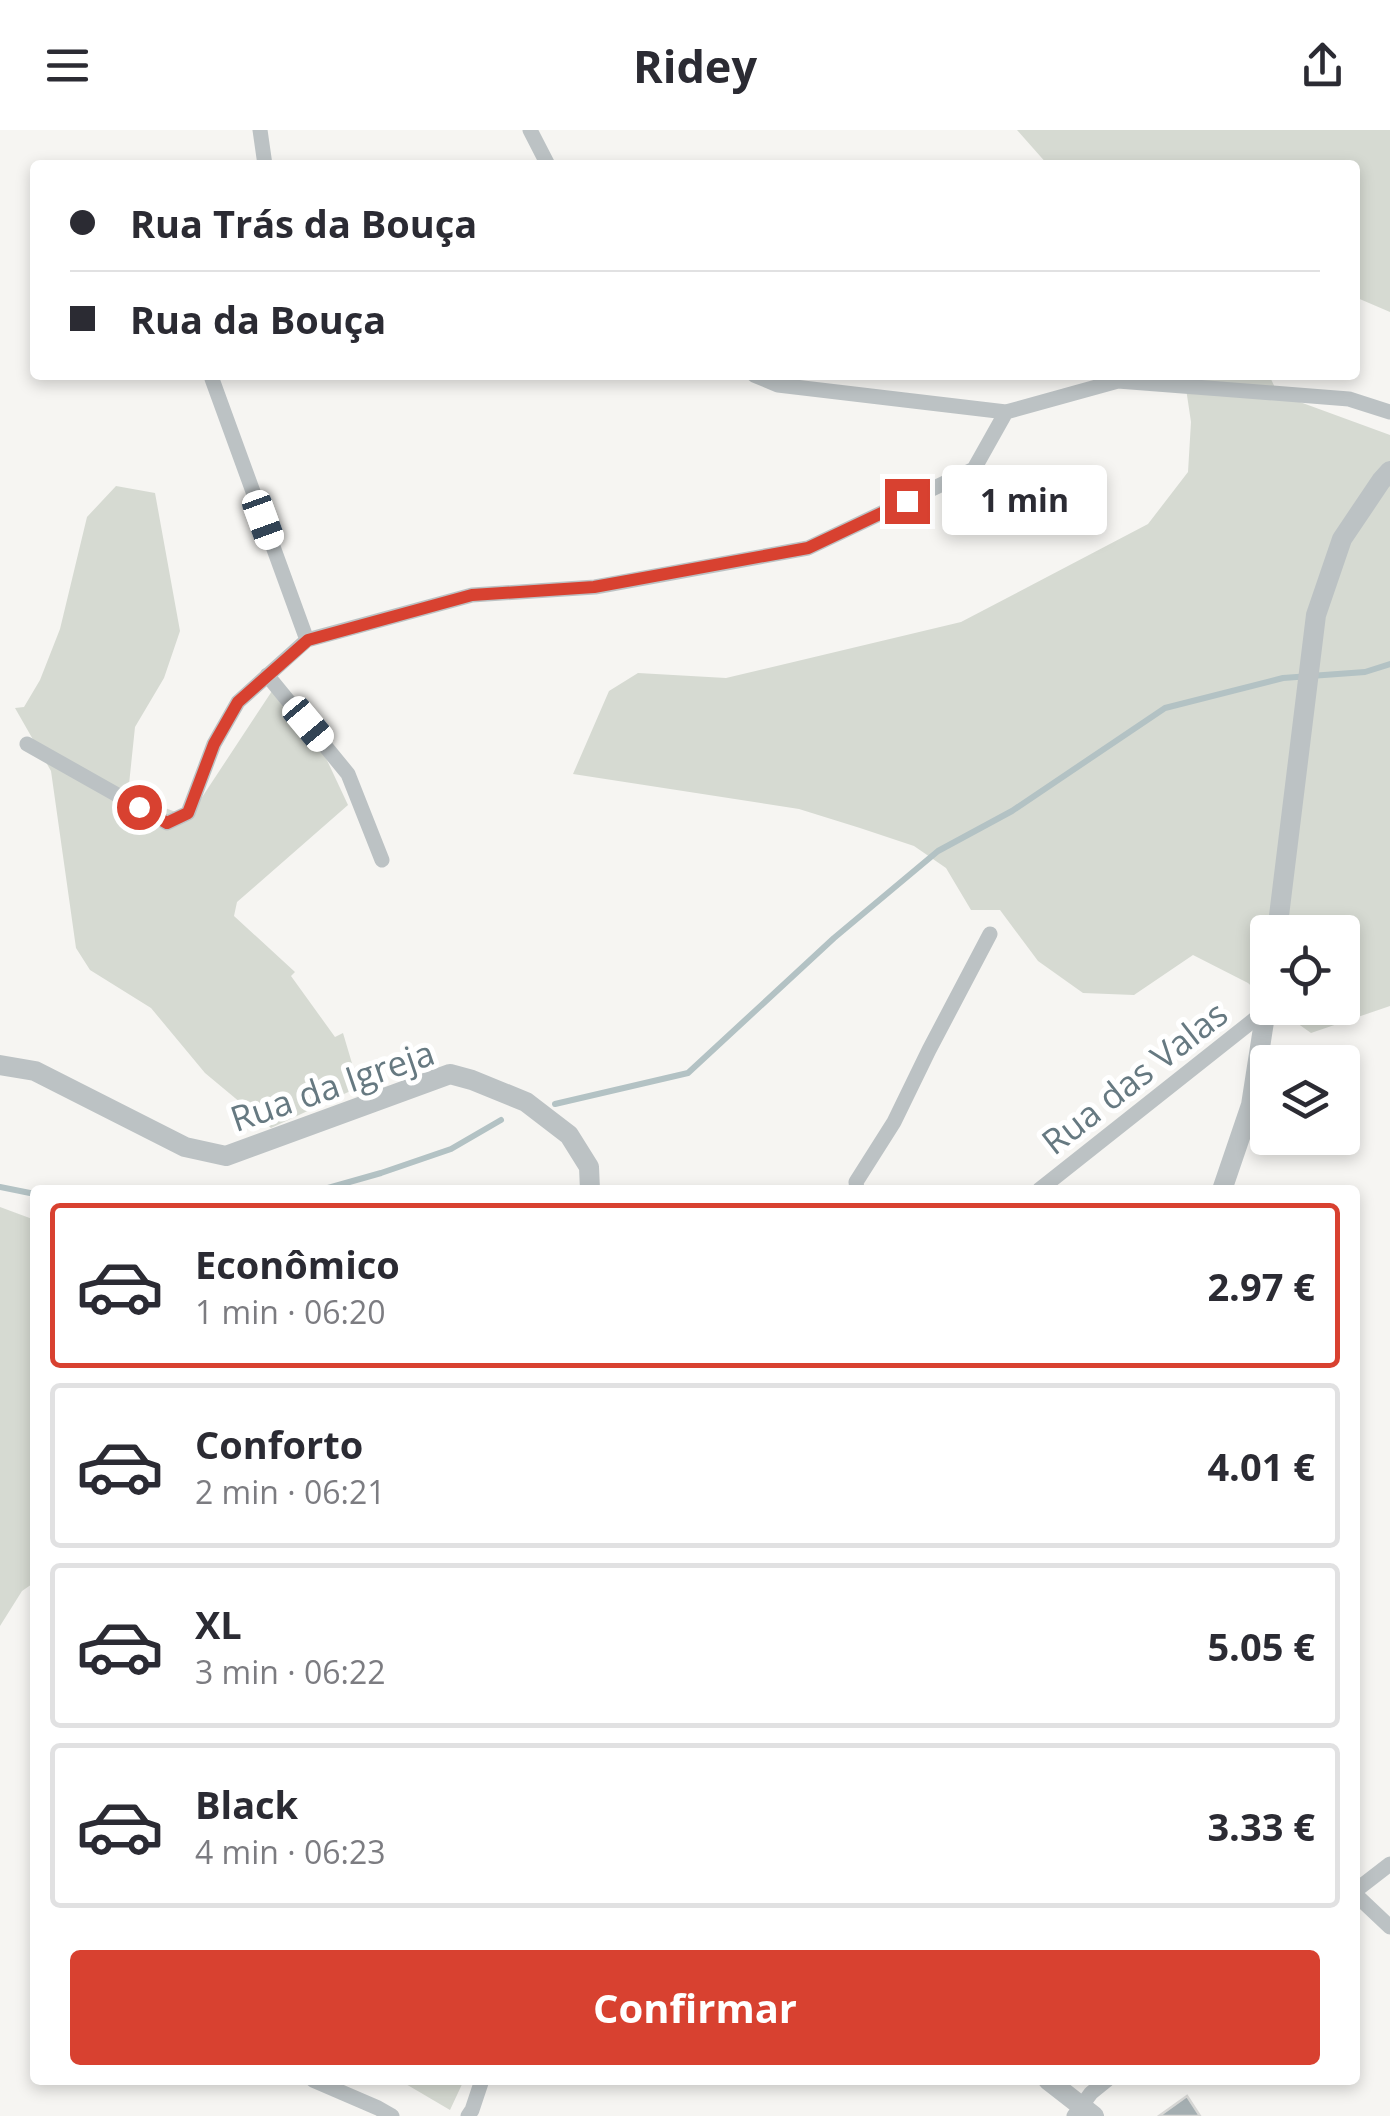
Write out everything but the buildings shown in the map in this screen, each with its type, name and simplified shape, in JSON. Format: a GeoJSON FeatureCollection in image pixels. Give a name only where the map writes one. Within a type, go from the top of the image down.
{"type":"FeatureCollection","features":[{"type":"Feature","properties":{"kind":"street"},"geometry":{"type":"LineString","coordinates":[[260,130],[263,160]]}},
{"type":"Feature","properties":{"kind":"street"},"geometry":{"type":"LineString","coordinates":[[530,130],[545,160]]}},
{"type":"Feature","properties":{"kind":"street"},"geometry":{"type":"LineString","coordinates":[[212,380],[308,640]]}},
{"type":"Feature","properties":{"kind":"street"},"geometry":{"type":"LineString","coordinates":[[766,380],[778,385],[1006,412],[1118,381],[1349,399],[1390,412]]}},
{"type":"Feature","properties":{"kind":"street"},"geometry":{"type":"LineString","coordinates":[[27,744],[167,823],[188,813],[214,744],[238,702],[308,640],[472,595],[594,587],[808,548],[974,470],[1006,412]]}},
{"type":"Feature","properties":{"kind":"street"},"geometry":{"type":"LineString","coordinates":[[1280,915],[1316,615],[1342,539],[1390,471]]}},
{"type":"Feature","properties":{"kind":"street"},"geometry":{"type":"LineString","coordinates":[[267,676],[348,774],[382,860]]}},
{"type":"Feature","properties":{"kind":"street"},"geometry":{"type":"LineString","coordinates":[[856,1185],[894,1122],[990,934]]}},
{"type":"Feature","properties":{"kind":"street","name":"Rua das Valas"},"geometry":{"type":"LineString","coordinates":[[1046,1185],[1250,1016]]}},
{"type":"Feature","properties":{"kind":"street"},"geometry":{"type":"LineString","coordinates":[[1224,1185],[1251,1105],[1263,1025]]}},
{"type":"Feature","properties":{"kind":"street","name":"Rua da Igreja"},"geometry":{"type":"LineString","coordinates":[[0,1065],[35,1071],[185,1147],[226,1156],[450,1074],[526,1102],[568,1135],[589,1167],[590,1185]]}},
{"type":"Feature","properties":{"kind":"street"},"geometry":{"type":"LineString","coordinates":[[1360,1889],[1390,1864]]}},
{"type":"Feature","properties":{"kind":"street"},"geometry":{"type":"LineString","coordinates":[[1360,1898],[1390,1927]]}},
{"type":"Feature","properties":{"kind":"street"},"geometry":{"type":"LineString","coordinates":[[325,2085],[392,2116]]}},
{"type":"Feature","properties":{"kind":"street"},"geometry":{"type":"LineString","coordinates":[[468,2116],[480,2085]]}},
{"type":"Feature","properties":{"kind":"street"},"geometry":{"type":"LineString","coordinates":[[1053,2085],[1083,2112],[1090,2093],[1100,2085]]}},
{"type":"Feature","properties":{"kind":"shaded area"},"geometry":{"type":"Polygon","coordinates":[[[1017,130],[1390,130],[1390,312],[1360,299],[1360,160],[1044,160],[1017,130]]]}},
{"type":"Feature","properties":{"kind":"shaded area"},"geometry":{"type":"Polygon","coordinates":[[[1185,380],[1271,380],[1278,394],[1390,435],[1390,1006],[1360,1016],[1360,915],[1250,915],[1250,985],[1193,955],[1134,995],[1083,993],[1038,961],[1000,910],[971,910],[946,868],[914,846],[799,809],[573,774],[609,691],[638,673],[726,678],[961,622],[1148,524],[1188,472],[1191,422],[1185,380]]]}},
{"type":"Feature","properties":{"kind":"shaded area"},"geometry":{"type":"Polygon","coordinates":[[[116,486],[155,493],[180,631],[164,678],[135,727],[128,794],[189,817],[272,691],[318,741],[348,805],[237,902],[234,916],[295,972],[291,976],[335,1037],[343,1033],[359,1087],[271,1128],[205,1073],[151,1008],[90,970],[76,948],[51,771],[15,708],[24,707],[40,680],[60,629],[87,517],[116,486]]]}},
{"type":"Feature","properties":{"kind":"shaded area"},"geometry":{"type":"Polygon","coordinates":[[[1300,1025],[1334,1025],[1311,1033],[1300,1025]]]}},
{"type":"Feature","properties":{"kind":"shaded area"},"geometry":{"type":"Polygon","coordinates":[[[0,1207],[30,1218],[30,1585],[22,1591],[0,1626],[0,1207]]]}},
{"type":"Feature","properties":{"kind":"shaded area"},"geometry":{"type":"Polygon","coordinates":[[[408,2085],[462,2085],[450,2110],[408,2085]]]}},
{"type":"Feature","properties":{"kind":"waterway"},"geometry":{"type":"LineString","coordinates":[[555,1104],[688,1073],[834,938],[938,851],[1012,811],[1165,708],[1283,678],[1365,672],[1390,664]]}},
{"type":"Feature","properties":{"kind":"waterway"},"geometry":{"type":"LineString","coordinates":[[339,1185],[451,1149],[501,1120]]}},
{"type":"Feature","properties":{"kind":"waterway"},"geometry":{"type":"LineString","coordinates":[[0,1187],[30,1193]]}},
{"type":"Feature","properties":{"kind":"route"},"geometry":{"type":"LineString","coordinates":[[139,807],[167,823],[188,813],[214,744],[238,702],[308,640],[472,595],[594,587],[808,548],[907,501]]}}]}
